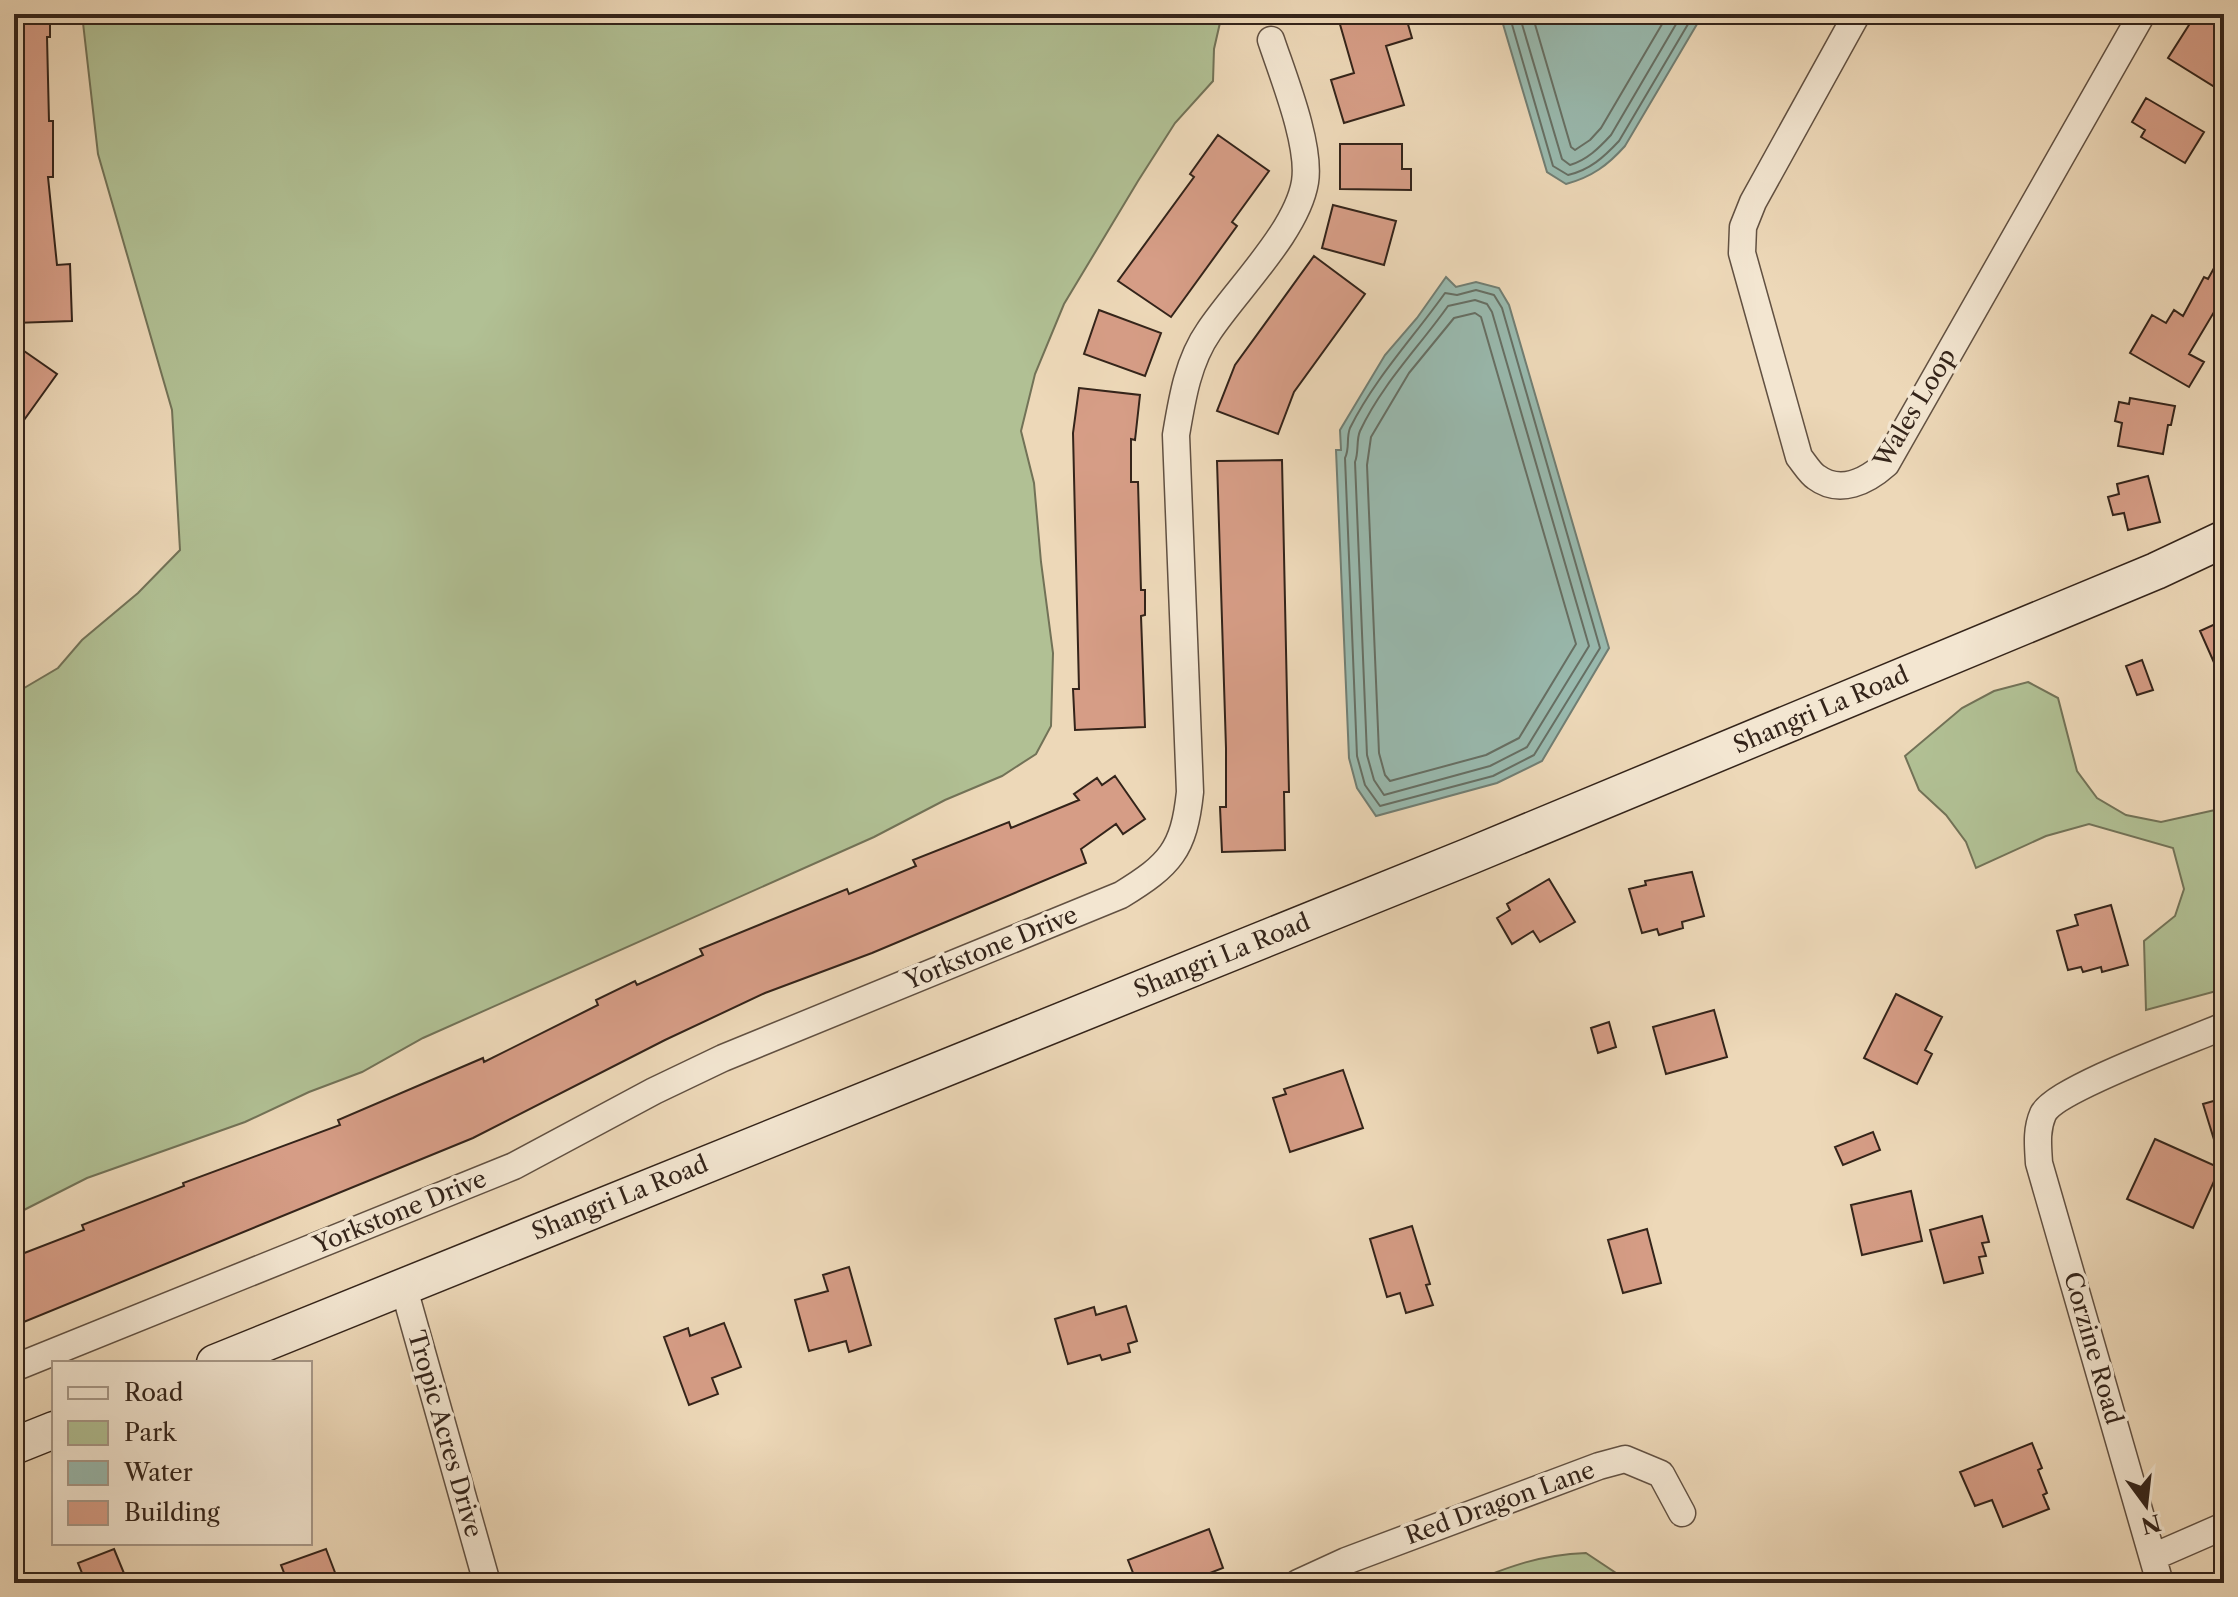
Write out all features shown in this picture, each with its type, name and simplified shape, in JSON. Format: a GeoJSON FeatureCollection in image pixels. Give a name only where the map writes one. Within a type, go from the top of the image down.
{"type":"FeatureCollection","features":[{"type":"Feature","properties":{"kind":"street","name":"Wales Loop"},"geometry":{"type":"LineString","coordinates":[[1857,14],[1753,202],[1743,227],[1742,253],[1799,457],[1817,478],[1842,486],[1868,480],[1886,464],[2142,14]]}},
{"type":"Feature","properties":{"kind":"street","name":"Yorkstone Drive"},"geometry":{"type":"LineString","coordinates":[[14,1368],[514,1166],[723,1058],[1121,895],[1154,875],[1175,852],[1187,821],[1190,792],[1176,435],[1183,394],[1193,362],[1207,333],[1290,222],[1305,182],[1302,145],[1271,40]]}},
{"type":"Feature","properties":{"kind":"street","name":"Shangri La Road"},"geometry":{"type":"LineString","coordinates":[[220,1361],[1416,878],[2156,571],[2224,539]]}},
{"type":"Feature","properties":{"kind":"street","name":"Corzine Road"},"geometry":{"type":"LineString","coordinates":[[2160,1583],[2039,1163],[2037,1136],[2044,1112],[2069,1092],[2224,1026]]}},
{"type":"Feature","properties":{"kind":"street","name":"Tropic Acres Drive"},"geometry":{"type":"LineString","coordinates":[[403,1285],[487,1583]]}},
{"type":"Feature","properties":{"kind":"street"},"geometry":{"type":"LineString","coordinates":[[14,1446],[52,1431]]}},
{"type":"Feature","properties":{"kind":"street","name":"Red Dragon Lane"},"geometry":{"type":"LineString","coordinates":[[1298,1583],[1346,1561],[1625,1459],[1661,1474],[1682,1513]]}},
{"type":"Feature","properties":{"kind":"street"},"geometry":{"type":"LineString","coordinates":[[2153,1557],[2224,1526]]}},
{"type":"Feature","properties":{"kind":"green space"},"geometry":{"type":"Polygon","coordinates":[[[82,14],[1222,14],[1214,49],[1213,81],[1175,123],[1138,181],[1064,304],[1035,374],[1021,431],[1034,483],[1053,653],[1051,726],[1036,754],[1002,776],[945,800],[874,837],[423,1038],[362,1072],[309,1092],[245,1122],[87,1178],[14,1215],[14,694],[58,668],[82,640],[138,593],[180,550],[172,410],[98,154],[82,14]]]}},
{"type":"Feature","properties":{"kind":"green space"},"geometry":{"type":"Polygon","coordinates":[[[2028,682],[2058,698],[2077,771],[2097,798],[2126,815],[2161,822],[2224,808],[2224,989],[2146,1010],[2144,941],[2175,916],[2184,889],[2173,848],[2089,824],[2046,836],[1976,868],[1966,842],[1946,815],[1919,790],[1905,756],[1962,708],[1994,691],[2028,682]]]}},
{"type":"Feature","properties":{"kind":"green space"},"geometry":{"type":"Polygon","coordinates":[[[1586,1553],[1616,1573],[1624,1583],[1468,1583],[1526,1562],[1586,1553]]]}},
{"type":"Feature","properties":{"kind":"water"},"geometry":{"type":"Polygon","coordinates":[[[1500,14],[1703,14],[1625,146],[1599,170],[1566,184],[1547,172],[1500,14]]]}},
{"type":"Feature","properties":{"kind":"water"},"geometry":{"type":"Polygon","coordinates":[[[1446,277],[1456,287],[1476,282],[1499,288],[1509,305],[1609,648],[1542,761],[1497,783],[1376,816],[1357,788],[1349,758],[1336,450],[1341,450],[1340,430],[1385,355],[1417,318],[1446,277]]]}},
{"type":"Feature","properties":{"kind":"building"},"geometry":{"type":"Polygon","coordinates":[[[14,14],[50,14],[50,37],[47,37],[53,177],[48,177],[57,265],[70,264],[72,321],[14,323],[14,14]]]}},
{"type":"Feature","properties":{"kind":"building"},"geometry":{"type":"Polygon","coordinates":[[[1337,14],[1405,14],[1412,38],[1386,46],[1404,105],[1344,123],[1331,80],[1354,73],[1337,14]]]}},
{"type":"Feature","properties":{"kind":"building"},"geometry":{"type":"Polygon","coordinates":[[[2196,14],[2224,14],[2224,79],[2218,89],[2168,58],[2196,14]]]}},
{"type":"Feature","properties":{"kind":"building"},"geometry":{"type":"Polygon","coordinates":[[[2146,98],[2204,132],[2185,163],[2141,137],[2145,130],[2132,122],[2146,98]]]}},
{"type":"Feature","properties":{"kind":"building"},"geometry":{"type":"Polygon","coordinates":[[[1218,135],[1269,171],[1232,222],[1237,226],[1171,317],[1118,281],[1194,177],[1190,174],[1218,135]]]}},
{"type":"Feature","properties":{"kind":"building"},"geometry":{"type":"Polygon","coordinates":[[[1340,144],[1402,144],[1402,169],[1411,169],[1411,190],[1340,189],[1340,144]]]}},
{"type":"Feature","properties":{"kind":"building"},"geometry":{"type":"Polygon","coordinates":[[[1333,205],[1396,221],[1384,265],[1322,248],[1333,205]]]}},
{"type":"Feature","properties":{"kind":"building"},"geometry":{"type":"Polygon","coordinates":[[[2224,250],[2224,318],[2214,312],[2189,354],[2204,362],[2189,387],[2130,353],[2152,315],[2166,323],[2174,310],[2183,316],[2204,277],[2208,279],[2224,250]]]}},
{"type":"Feature","properties":{"kind":"building"},"geometry":{"type":"Polygon","coordinates":[[[1314,256],[1365,294],[1294,392],[1278,434],[1217,411],[1235,365],[1314,256]]]}},
{"type":"Feature","properties":{"kind":"building"},"geometry":{"type":"Polygon","coordinates":[[[1099,310],[1161,333],[1145,376],[1084,354],[1099,310]]]}},
{"type":"Feature","properties":{"kind":"building"},"geometry":{"type":"Polygon","coordinates":[[[14,344],[57,374],[14,434],[14,344]]]}},
{"type":"Feature","properties":{"kind":"building"},"geometry":{"type":"Polygon","coordinates":[[[1079,388],[1140,395],[1135,440],[1131,439],[1131,482],[1138,482],[1141,590],[1145,590],[1145,615],[1141,616],[1145,727],[1075,730],[1073,689],[1079,689],[1073,433],[1079,388]]]}},
{"type":"Feature","properties":{"kind":"building"},"geometry":{"type":"Polygon","coordinates":[[[2130,398],[2175,406],[2163,454],[2118,446],[2122,423],[2115,421],[2119,402],[2129,404],[2130,398]]]}},
{"type":"Feature","properties":{"kind":"building"},"geometry":{"type":"Polygon","coordinates":[[[1282,460],[1289,792],[1284,792],[1285,850],[1222,852],[1220,807],[1226,807],[1226,748],[1217,461],[1282,460]]]}},
{"type":"Feature","properties":{"kind":"building"},"geometry":{"type":"Polygon","coordinates":[[[2148,476],[2160,522],[2128,530],[2124,513],[2113,515],[2108,497],[2119,494],[2117,484],[2148,476]]]}},
{"type":"Feature","properties":{"kind":"building"},"geometry":{"type":"Polygon","coordinates":[[[2224,620],[2224,685],[2200,631],[2224,620]]]}},
{"type":"Feature","properties":{"kind":"building"},"geometry":{"type":"Polygon","coordinates":[[[2142,660],[2153,690],[2137,695],[2126,666],[2142,660]]]}},
{"type":"Feature","properties":{"kind":"building"},"geometry":{"type":"Polygon","coordinates":[[[1115,776],[1145,819],[1123,834],[1116,824],[1081,849],[1086,863],[872,953],[765,993],[473,1138],[14,1326],[14,1257],[84,1230],[82,1225],[184,1186],[183,1183],[340,1125],[338,1120],[483,1058],[484,1062],[598,1005],[596,1000],[703,955],[700,949],[847,889],[849,894],[916,866],[913,860],[1009,822],[1011,828],[1079,800],[1074,794],[1097,778],[1102,785],[1115,776]]]}},
{"type":"Feature","properties":{"kind":"building"},"geometry":{"type":"Polygon","coordinates":[[[1692,872],[1704,916],[1682,922],[1683,928],[1659,935],[1657,929],[1642,933],[1629,889],[1646,885],[1645,881],[1692,872]]]}},
{"type":"Feature","properties":{"kind":"building"},"geometry":{"type":"Polygon","coordinates":[[[1549,879],[1575,922],[1540,942],[1533,931],[1512,944],[1497,918],[1510,910],[1507,904],[1549,879]]]}},
{"type":"Feature","properties":{"kind":"building"},"geometry":{"type":"Polygon","coordinates":[[[2111,905],[2128,965],[2102,972],[2101,967],[2083,972],[2081,967],[2068,970],[2057,931],[2078,925],[2075,915],[2111,905]]]}},
{"type":"Feature","properties":{"kind":"building"},"geometry":{"type":"Polygon","coordinates":[[[1896,994],[1942,1017],[1925,1050],[1932,1054],[1917,1084],[1864,1058],[1896,994]]]}},
{"type":"Feature","properties":{"kind":"building"},"geometry":{"type":"Polygon","coordinates":[[[1714,1010],[1727,1057],[1666,1074],[1653,1027],[1714,1010]]]}},
{"type":"Feature","properties":{"kind":"building"},"geometry":{"type":"Polygon","coordinates":[[[1609,1022],[1616,1047],[1598,1053],[1591,1028],[1609,1022]]]}},
{"type":"Feature","properties":{"kind":"building"},"geometry":{"type":"Polygon","coordinates":[[[1343,1070],[1363,1128],[1290,1152],[1273,1098],[1286,1094],[1284,1089],[1343,1070]]]}},
{"type":"Feature","properties":{"kind":"building"},"geometry":{"type":"Polygon","coordinates":[[[2224,1098],[2224,1158],[2220,1159],[2203,1104],[2224,1098]]]}},
{"type":"Feature","properties":{"kind":"building"},"geometry":{"type":"Polygon","coordinates":[[[1873,1132],[1880,1150],[1843,1165],[1835,1147],[1873,1132]]]}},
{"type":"Feature","properties":{"kind":"building"},"geometry":{"type":"Polygon","coordinates":[[[2155,1139],[2220,1168],[2193,1228],[2127,1199],[2155,1139]]]}},
{"type":"Feature","properties":{"kind":"building"},"geometry":{"type":"Polygon","coordinates":[[[1911,1191],[1922,1241],[1862,1255],[1851,1205],[1911,1191]]]}},
{"type":"Feature","properties":{"kind":"building"},"geometry":{"type":"Polygon","coordinates":[[[1982,1216],[1989,1242],[1982,1243],[1986,1256],[1979,1257],[1983,1273],[1944,1283],[1930,1230],[1982,1216]]]}},
{"type":"Feature","properties":{"kind":"building"},"geometry":{"type":"Polygon","coordinates":[[[1412,1226],[1430,1284],[1426,1285],[1433,1305],[1406,1313],[1400,1293],[1387,1297],[1370,1239],[1412,1226]]]}},
{"type":"Feature","properties":{"kind":"building"},"geometry":{"type":"Polygon","coordinates":[[[1647,1229],[1661,1283],[1623,1293],[1608,1240],[1647,1229]]]}},
{"type":"Feature","properties":{"kind":"building"},"geometry":{"type":"Polygon","coordinates":[[[849,1267],[871,1345],[849,1352],[846,1341],[809,1351],[795,1300],[828,1291],[823,1275],[849,1267]]]}},
{"type":"Feature","properties":{"kind":"building"},"geometry":{"type":"Polygon","coordinates":[[[1126,1306],[1137,1341],[1128,1344],[1130,1352],[1102,1360],[1100,1355],[1068,1364],[1055,1319],[1094,1307],[1096,1315],[1126,1306]]]}},
{"type":"Feature","properties":{"kind":"building"},"geometry":{"type":"Polygon","coordinates":[[[724,1323],[741,1367],[712,1378],[718,1394],[689,1405],[664,1337],[688,1328],[690,1336],[724,1323]]]}},
{"type":"Feature","properties":{"kind":"building"},"geometry":{"type":"Polygon","coordinates":[[[2032,1443],[2042,1468],[2038,1470],[2047,1493],[2043,1495],[2049,1509],[2003,1527],[1992,1500],[1975,1506],[1960,1472],[2032,1443]]]}},
{"type":"Feature","properties":{"kind":"building"},"geometry":{"type":"Polygon","coordinates":[[[1209,1529],[1223,1568],[1184,1583],[1137,1583],[1128,1560],[1209,1529]]]}},
{"type":"Feature","properties":{"kind":"building"},"geometry":{"type":"Polygon","coordinates":[[[114,1549],[128,1583],[86,1583],[78,1563],[114,1549]]]}},
{"type":"Feature","properties":{"kind":"building"},"geometry":{"type":"Polygon","coordinates":[[[326,1549],[339,1583],[288,1583],[281,1565],[326,1549]]]}}]}
